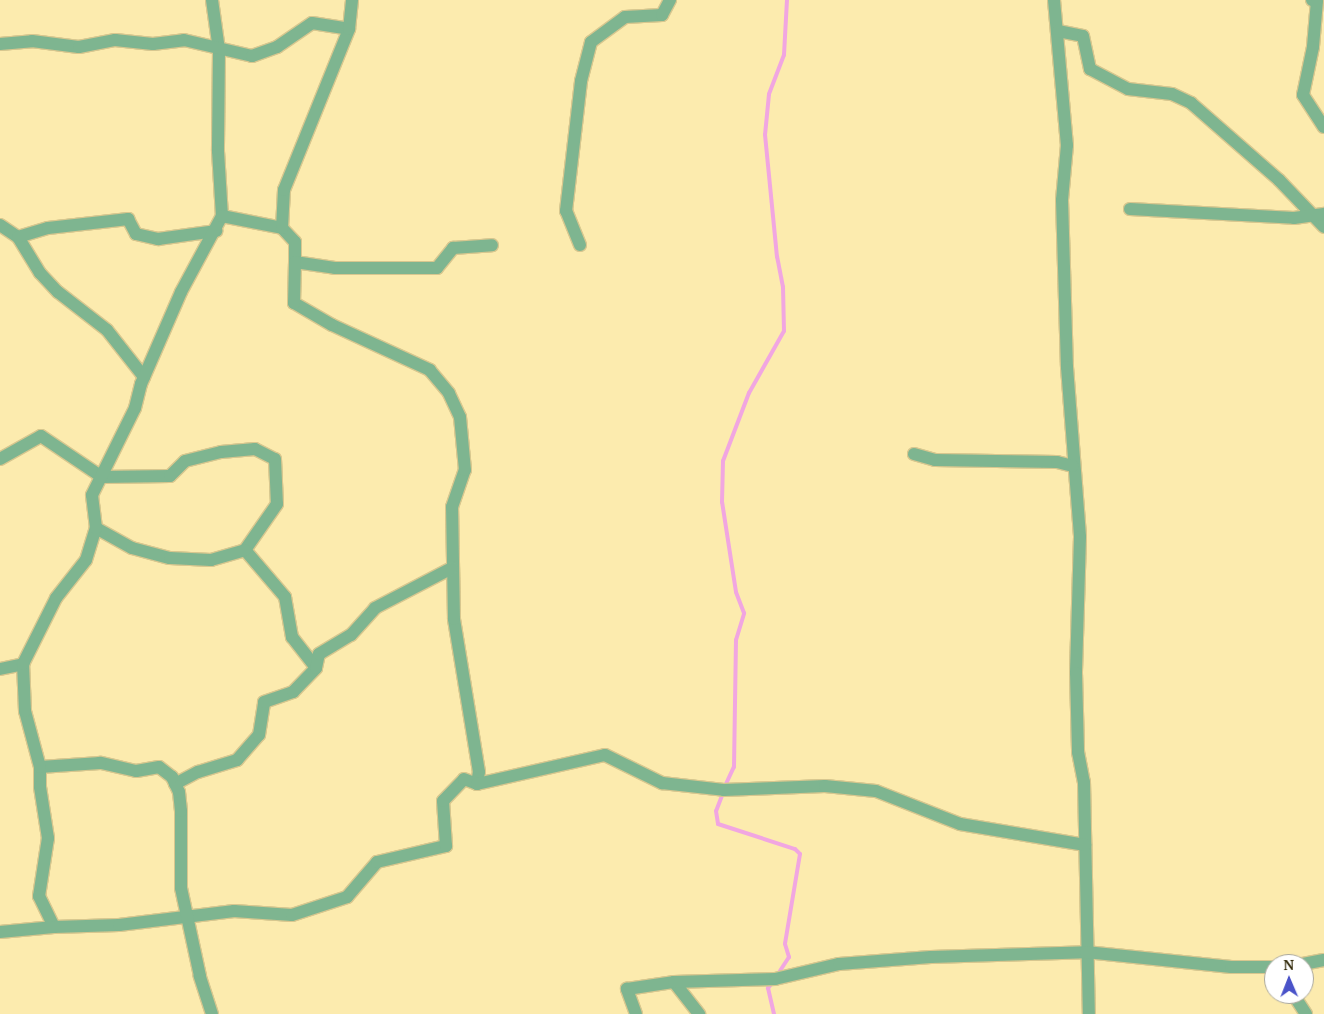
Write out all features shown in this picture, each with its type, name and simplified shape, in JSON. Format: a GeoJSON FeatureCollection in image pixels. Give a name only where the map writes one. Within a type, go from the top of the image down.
{"type":"FeatureCollection","features":[{"type":"Feature","properties":{"kind":"street"},"geometry":{"type":"LineString","coordinates":[[54,927],[39,896],[48,838],[40,767],[21,689],[23,664],[56,598],[86,560],[96,528],[92,495],[135,408],[144,377],[181,292],[216,231],[222,216],[218,150],[219,50],[212,0]]}},
{"type":"Feature","properties":{"kind":"street"},"geometry":{"type":"LineString","coordinates":[[282,228],[284,190],[349,29],[352,0]]}},
{"type":"Feature","properties":{"kind":"street"},"geometry":{"type":"LineString","coordinates":[[580,245],[566,211],[581,81],[591,42],[625,17],[662,15],[670,0]]}},
{"type":"Feature","properties":{"kind":"street"},"geometry":{"type":"LineString","coordinates":[[1054,0],[1058,31],[1060,93],[1067,145],[1062,200],[1073,466],[1080,537],[1076,673],[1078,752],[1084,782],[1086,952],[1089,1014]]}},
{"type":"Feature","properties":{"kind":"street"},"geometry":{"type":"LineString","coordinates":[[1318,1],[1309,78],[1303,95],[1324,128]]}},
{"type":"Feature","properties":{"kind":"street"},"geometry":{"type":"LineString","coordinates":[[0,44],[32,42],[79,47],[115,40],[153,44],[184,40],[219,50],[252,56],[277,47],[312,23],[349,29]]}},
{"type":"Feature","properties":{"kind":"street"},"geometry":{"type":"LineString","coordinates":[[1058,31],[1083,36],[1090,69],[1128,89],[1172,94],[1191,103],[1279,180],[1311,216],[1324,227]]}},
{"type":"Feature","properties":{"kind":"street"},"geometry":{"type":"LineString","coordinates":[[1130,209],[1294,218],[1324,214]]}},
{"type":"Feature","properties":{"kind":"street"},"geometry":{"type":"LineString","coordinates":[[222,216],[282,228],[295,242],[294,303],[332,325],[430,370],[449,393],[460,418],[465,470],[452,507],[454,619],[479,772],[477,784]]}},
{"type":"Feature","properties":{"kind":"street"},"geometry":{"type":"LineString","coordinates":[[18,237],[48,228],[128,218],[136,234],[158,239],[216,231]]}},
{"type":"Feature","properties":{"kind":"street"},"geometry":{"type":"LineString","coordinates":[[0,225],[18,237],[40,273],[58,292],[107,330],[144,377]]}},
{"type":"Feature","properties":{"kind":"street"},"geometry":{"type":"LineString","coordinates":[[295,262],[336,268],[437,268],[453,248],[492,245]]}},
{"type":"Feature","properties":{"kind":"street"},"geometry":{"type":"LineString","coordinates":[[0,460],[41,436],[102,477],[170,476],[185,461],[221,452],[255,449],[275,459],[277,504],[245,550],[211,560],[170,558],[132,548],[96,528]]}},
{"type":"Feature","properties":{"kind":"street"},"geometry":{"type":"LineString","coordinates":[[914,454],[935,460],[1048,462],[1073,466]]}},
{"type":"Feature","properties":{"kind":"street"},"geometry":{"type":"LineString","coordinates":[[245,550],[286,597],[292,637],[316,668]]}},
{"type":"Feature","properties":{"kind":"street"},"geometry":{"type":"LineString","coordinates":[[175,784],[198,772],[236,760],[259,735],[264,702],[293,692],[316,668],[319,654],[352,635],[375,608],[452,568]]}},
{"type":"Feature","properties":{"kind":"street"},"geometry":{"type":"LineString","coordinates":[[0,669],[23,664]]}},
{"type":"Feature","properties":{"kind":"street"},"geometry":{"type":"LineString","coordinates":[[0,932],[189,918],[234,911],[292,916],[347,897],[378,862],[446,846],[443,800],[464,779],[477,784],[604,755],[662,783],[724,790],[825,786],[876,791],[960,824],[1085,845]]}},
{"type":"Feature","properties":{"kind":"street"},"geometry":{"type":"LineString","coordinates":[[40,767],[100,762],[136,771],[159,767],[172,776],[181,811],[182,888],[200,976],[212,1014]]}},
{"type":"Feature","properties":{"kind":"street"},"geometry":{"type":"LineString","coordinates":[[636,1014],[627,989],[674,982],[775,979],[839,964],[931,957],[1086,952],[1231,967],[1264,967]]}},
{"type":"Feature","properties":{"kind":"street"},"geometry":{"type":"LineString","coordinates":[[674,982],[699,1014]]}},
{"type":"Feature","properties":{"kind":"waterway"},"geometry":{"type":"LineString","coordinates":[[725,786],[734,767],[736,640],[744,613],[736,592],[722,502],[723,461],[749,393],[784,331],[783,287],[777,257],[765,135],[769,94],[784,55],[787,0]]}},
{"type":"Feature","properties":{"kind":"waterway"},"geometry":{"type":"LineString","coordinates":[[723,793],[716,811],[718,824],[795,849],[800,854],[785,944],[789,957],[778,974]]}},
{"type":"Feature","properties":{"kind":"waterway"},"geometry":{"type":"LineString","coordinates":[[773,982],[768,988],[774,1014]]}}]}
